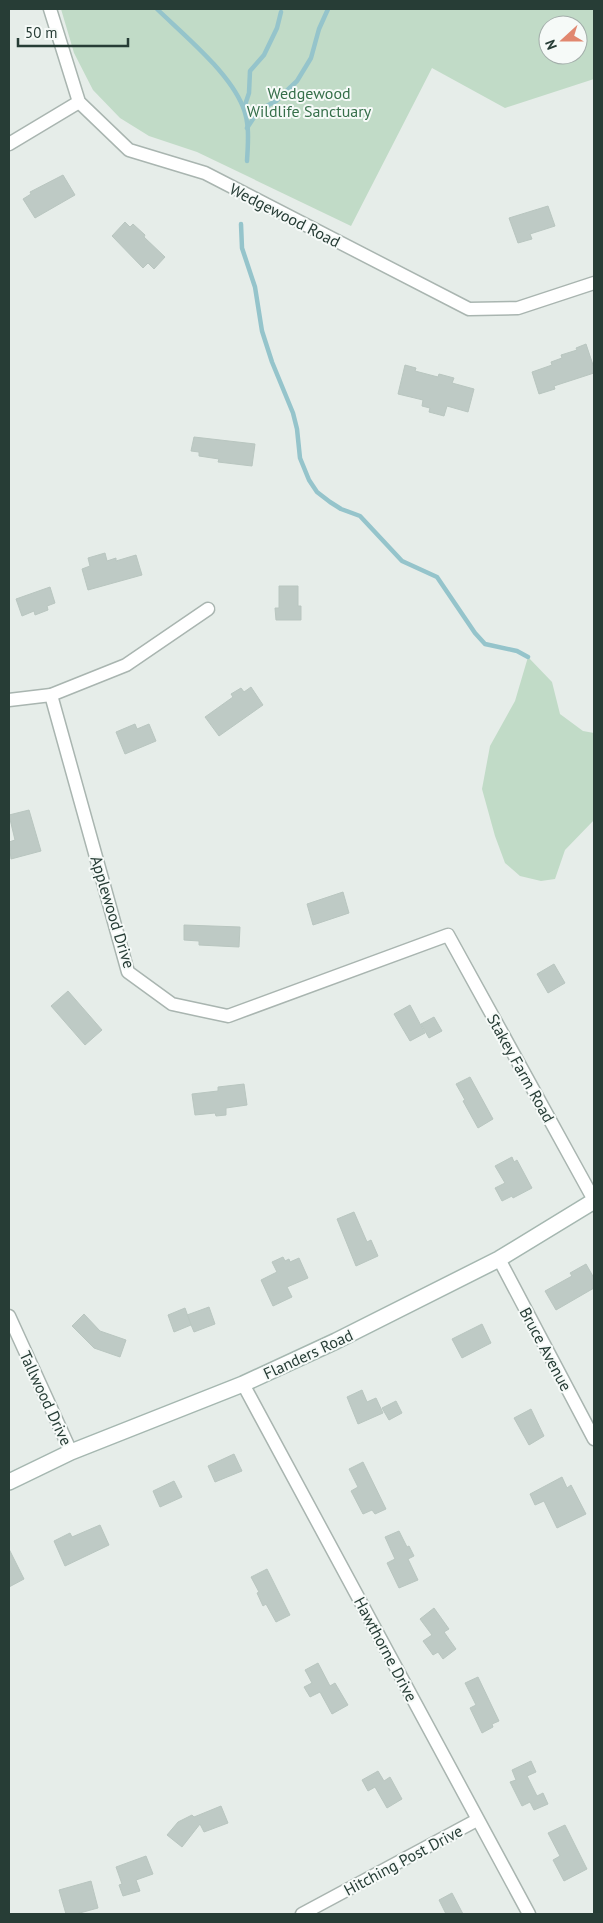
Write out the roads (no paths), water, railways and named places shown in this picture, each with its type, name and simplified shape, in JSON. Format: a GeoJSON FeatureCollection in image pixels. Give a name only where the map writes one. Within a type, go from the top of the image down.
{"type":"FeatureCollection","features":[{"type":"Feature","properties":{"kind":"street","name":"Wedgewood Road"},"geometry":{"type":"LineString","coordinates":[[50,9],[79,102],[129,150],[205,173],[469,310],[518,308],[594,283]]}},
{"type":"Feature","properties":{"kind":"street"},"geometry":{"type":"LineString","coordinates":[[9,144],[79,102]]}},
{"type":"Feature","properties":{"kind":"street"},"geometry":{"type":"LineString","coordinates":[[9,700],[51,695],[126,665],[208,609]]}},
{"type":"Feature","properties":{"kind":"street","name":"Applewood Drive"},"geometry":{"type":"LineString","coordinates":[[51,695],[128,972],[172,1004],[228,1016],[448,935]]}},
{"type":"Feature","properties":{"kind":"street","name":"Stakey Farm Road"},"geometry":{"type":"LineString","coordinates":[[448,935],[594,1200]]}},
{"type":"Feature","properties":{"kind":"street","name":"Flanders Road"},"geometry":{"type":"LineString","coordinates":[[9,1482],[71,1452],[244,1384],[336,1341],[498,1259],[594,1200]]}},
{"type":"Feature","properties":{"kind":"street","name":"Bruce Avenue"},"geometry":{"type":"LineString","coordinates":[[498,1259],[594,1439]]}},
{"type":"Feature","properties":{"kind":"street","name":"Tallwood Drive"},"geometry":{"type":"LineString","coordinates":[[9,1316],[71,1452]]}},
{"type":"Feature","properties":{"kind":"street","name":"Hawthorne Drive"},"geometry":{"type":"LineString","coordinates":[[244,1384],[529,1914]]}},
{"type":"Feature","properties":{"kind":"street","name":"Hitching Post Drive"},"geometry":{"type":"LineString","coordinates":[[302,1914],[477,1820]]}},
{"type":"Feature","properties":{"kind":"waterway"},"geometry":{"type":"LineString","coordinates":[[157,9],[205,55],[228,81],[236,94],[247,120],[247,161]]}},
{"type":"Feature","properties":{"kind":"waterway"},"geometry":{"type":"LineString","coordinates":[[247,128],[259,110],[276,101],[297,81],[311,58],[319,29],[328,9]]}},
{"type":"Feature","properties":{"kind":"waterway"},"geometry":{"type":"LineString","coordinates":[[244,108],[249,93],[250,71],[264,55],[277,28],[281,12]]}},
{"type":"Feature","properties":{"kind":"waterway"},"geometry":{"type":"LineString","coordinates":[[241,224],[242,248],[255,287],[262,331],[272,362],[293,413],[300,458],[309,480],[317,492],[330,502],[341,509],[360,516],[402,561],[437,577],[475,633],[485,644],[517,651],[528,657]]}},
{"type":"Feature","properties":{"kind":"park label","name":"Wedgewood Wildlife Sanctuary"},"geometry":{"type":"Point","coordinates":[309,102]}}]}
